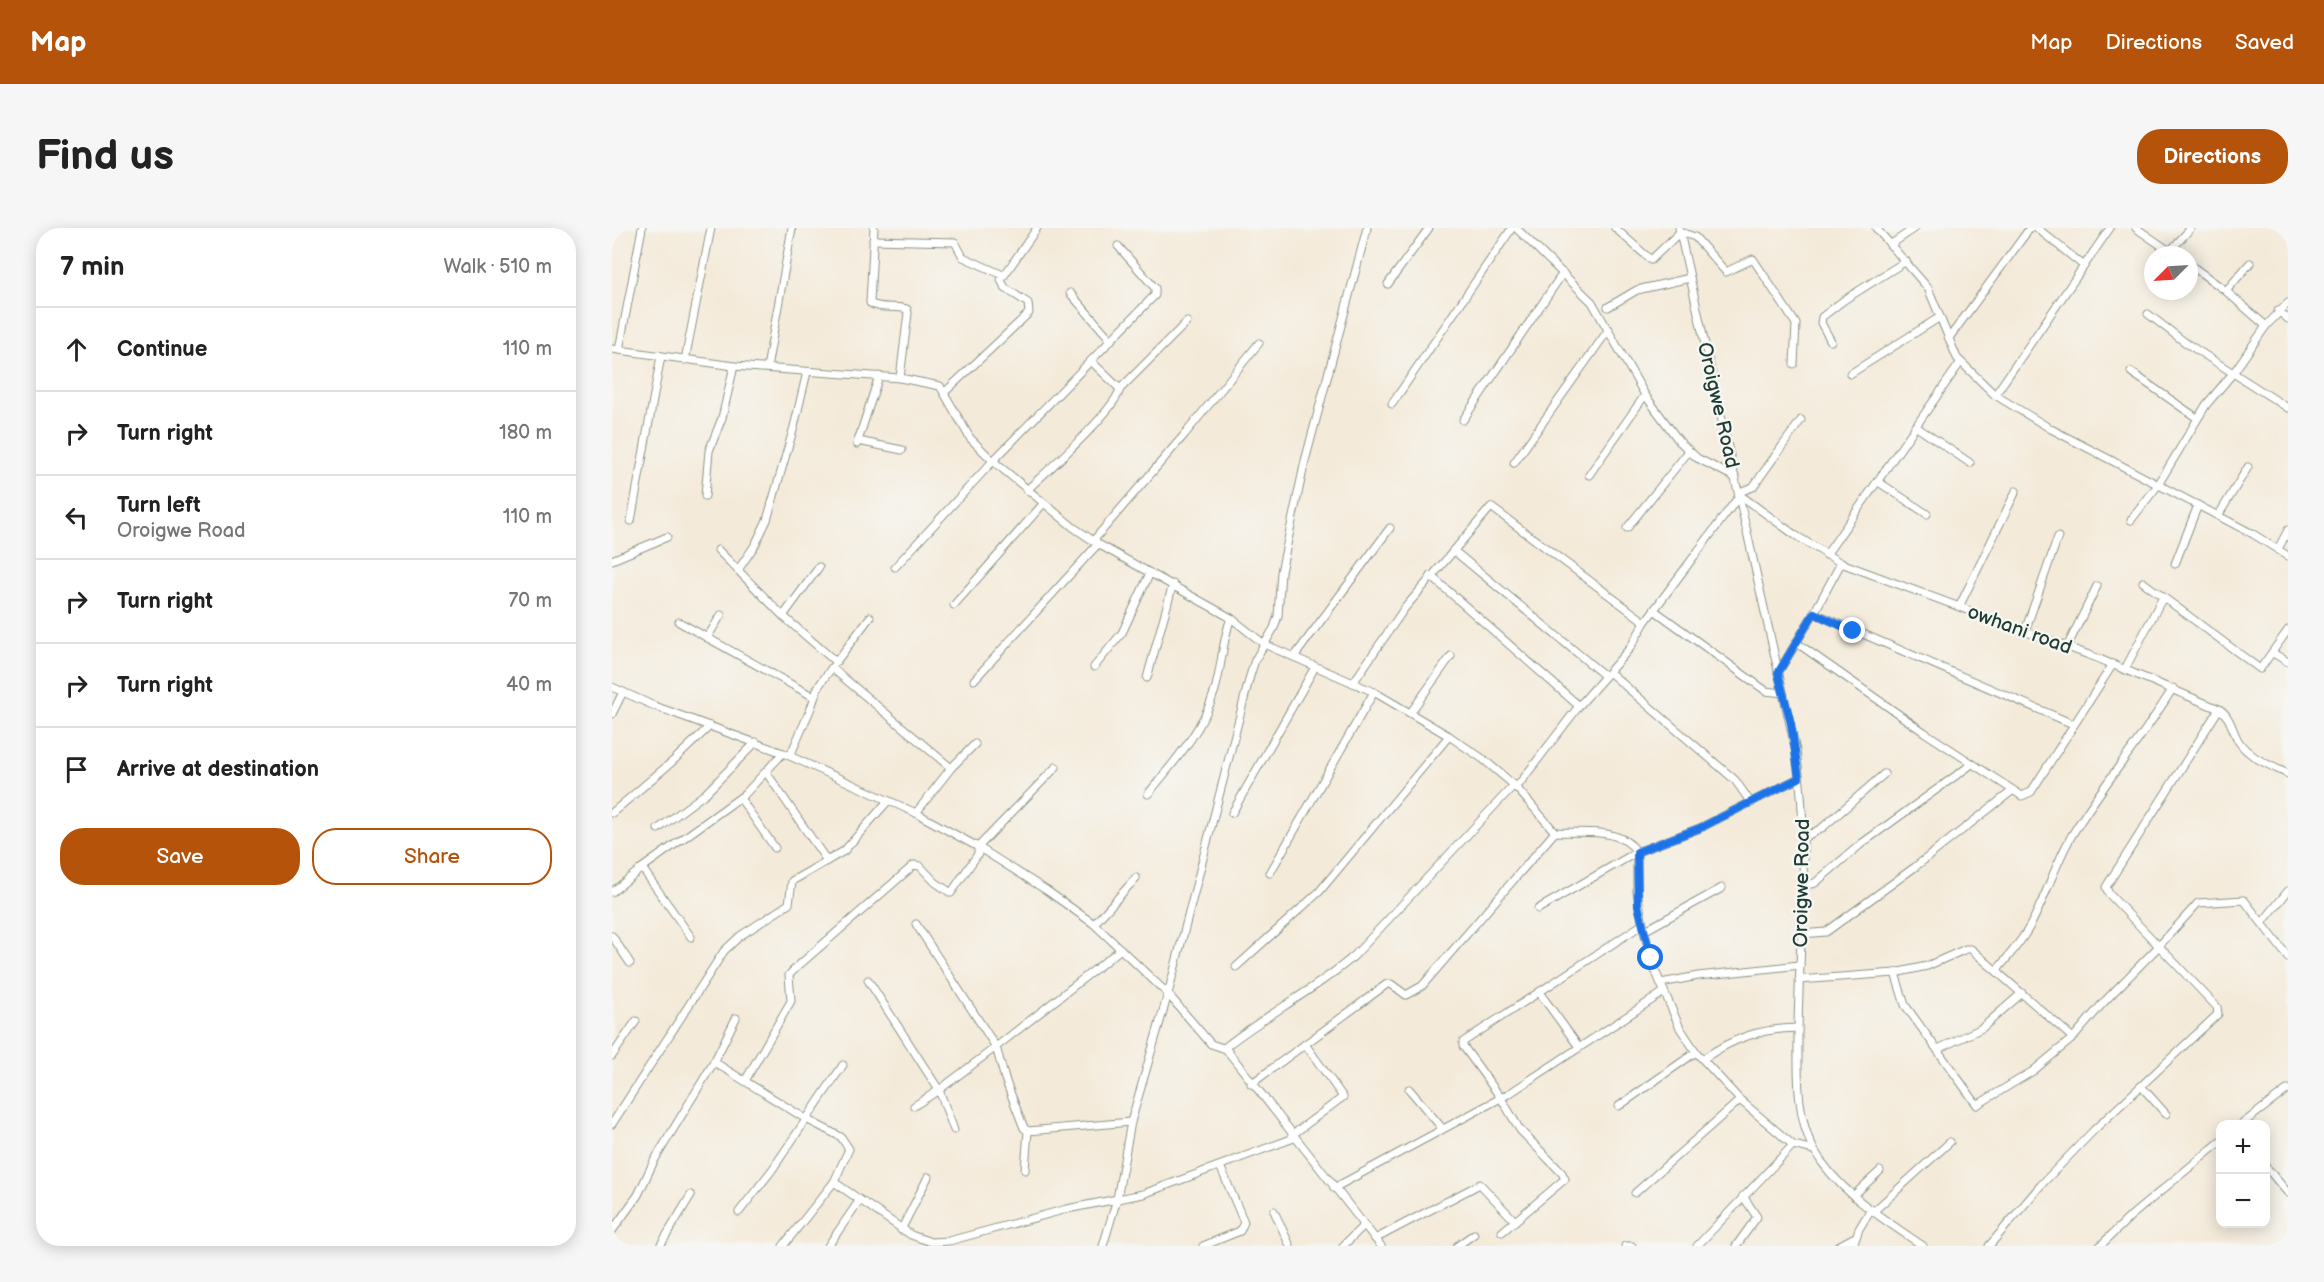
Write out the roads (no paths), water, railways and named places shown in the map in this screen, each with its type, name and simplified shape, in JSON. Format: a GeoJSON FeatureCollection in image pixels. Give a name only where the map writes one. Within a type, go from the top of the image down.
{"type":"FeatureCollection","features":[{"type":"Feature","properties":{"kind":"street"},"geometry":{"type":"LineString","coordinates":[[642,228],[616,349],[734,366],[879,376],[935,384],[945,392],[965,433],[993,461],[1043,504],[1095,542],[1231,618],[1264,644],[1374,692],[1411,712],[1483,759],[1515,786],[1556,832],[1612,835],[1627,842],[1637,852],[1637,891],[1644,927],[1660,983],[1680,1028],[1696,1052],[1740,1100],[1793,1146],[1814,1150]]}},
{"type":"Feature","properties":{"kind":"street"},"geometry":{"type":"LineString","coordinates":[[685,360],[711,228]]}},
{"type":"Feature","properties":{"kind":"street"},"geometry":{"type":"LineString","coordinates":[[766,368],[792,228]]}},
{"type":"Feature","properties":{"kind":"street"},"geometry":{"type":"LineString","coordinates":[[874,228],[870,303],[875,306],[903,307],[908,313],[900,378]]}},
{"type":"Feature","properties":{"kind":"street"},"geometry":{"type":"LineString","coordinates":[[945,392],[1029,313],[1028,303],[1002,284],[1003,275],[1037,228]]}},
{"type":"Feature","properties":{"kind":"street"},"geometry":{"type":"LineString","coordinates":[[1103,1246],[1117,1199],[1131,1122],[1168,994],[1250,676],[1278,616],[1281,572],[1305,461],[1367,228]]}},
{"type":"Feature","properties":{"kind":"street"},"geometry":{"type":"LineString","coordinates":[[1388,284],[1429,228]]}},
{"type":"Feature","properties":{"kind":"street"},"geometry":{"type":"LineString","coordinates":[[1392,404],[1514,228],[1592,302],[1645,395],[1669,430],[1689,451],[1718,470],[1736,478]]}},
{"type":"Feature","properties":{"kind":"street"},"geometry":{"type":"LineString","coordinates":[[1615,228],[1651,260],[1680,230],[1695,237],[1726,272],[1730,272],[1751,258],[1756,261],[1796,324],[1794,364]]}},
{"type":"Feature","properties":{"kind":"street"},"geometry":{"type":"LineString","coordinates":[[1876,228],[1928,288],[1960,363],[1995,395],[2051,429],[2218,516],[2288,556]]}},
{"type":"Feature","properties":{"kind":"street"},"geometry":{"type":"LineString","coordinates":[[1890,245],[1915,228]]}},
{"type":"Feature","properties":{"kind":"street"},"geometry":{"type":"LineString","coordinates":[[1948,338],[2030,228]]}},
{"type":"Feature","properties":{"kind":"street"},"geometry":{"type":"LineString","coordinates":[[2037,228],[2084,266]]}},
{"type":"Feature","properties":{"kind":"street"},"geometry":{"type":"LineString","coordinates":[[1995,395],[2110,228]]}},
{"type":"Feature","properties":{"kind":"street"},"geometry":{"type":"LineString","coordinates":[[2136,228],[2162,246]]}},
{"type":"Feature","properties":{"kind":"street"},"geometry":{"type":"LineString","coordinates":[[2177,246],[2191,228]]}},
{"type":"Feature","properties":{"kind":"street","name":"Oroigwe Road"},"geometry":{"type":"LineString","coordinates":[[1680,230],[1796,751],[1803,838],[1798,1028],[1800,1100],[1814,1150],[1830,1172],[1854,1196],[1923,1246]]}},
{"type":"Feature","properties":{"kind":"street"},"geometry":{"type":"LineString","coordinates":[[873,240],[955,243],[963,257],[1003,275]]}},
{"type":"Feature","properties":{"kind":"street"},"geometry":{"type":"LineString","coordinates":[[895,567],[993,461],[1156,292],[1118,246]]}},
{"type":"Feature","properties":{"kind":"street"},"geometry":{"type":"LineString","coordinates":[[1831,341],[1821,323],[1822,316],[1906,261]]}},
{"type":"Feature","properties":{"kind":"street"},"geometry":{"type":"LineString","coordinates":[[2226,291],[2250,263]]}},
{"type":"Feature","properties":{"kind":"street"},"geometry":{"type":"LineString","coordinates":[[2198,271],[2226,291],[2266,326]]}},
{"type":"Feature","properties":{"kind":"street"},"geometry":{"type":"LineString","coordinates":[[1463,420],[1563,273]]}},
{"type":"Feature","properties":{"kind":"street"},"geometry":{"type":"LineString","coordinates":[[1608,307],[1637,290],[1690,278]]}},
{"type":"Feature","properties":{"kind":"street"},"geometry":{"type":"LineString","coordinates":[[1070,293],[1111,340]]}},
{"type":"Feature","properties":{"kind":"street"},"geometry":{"type":"LineString","coordinates":[[2131,520],[2158,485],[2197,418],[2234,372],[2266,326],[2288,303]]}},
{"type":"Feature","properties":{"kind":"street"},"geometry":{"type":"LineString","coordinates":[[2278,312],[2288,319]]}},
{"type":"Feature","properties":{"kind":"street"},"geometry":{"type":"LineString","coordinates":[[2148,314],[2186,342],[2288,408]]}},
{"type":"Feature","properties":{"kind":"street"},"geometry":{"type":"LineString","coordinates":[[1850,374],[1940,317]]}},
{"type":"Feature","properties":{"kind":"street"},"geometry":{"type":"LineString","coordinates":[[1027,490],[1106,412],[1120,389],[1187,322]]}},
{"type":"Feature","properties":{"kind":"street"},"geometry":{"type":"LineString","coordinates":[[1514,463],[1609,329]]}},
{"type":"Feature","properties":{"kind":"street"},"geometry":{"type":"LineString","coordinates":[[974,680],[1095,542],[1259,343]]}},
{"type":"Feature","properties":{"kind":"street"},"geometry":{"type":"LineString","coordinates":[[631,521],[661,356]]}},
{"type":"Feature","properties":{"kind":"street"},"geometry":{"type":"LineString","coordinates":[[1091,361],[1120,389]]}},
{"type":"Feature","properties":{"kind":"street"},"geometry":{"type":"LineString","coordinates":[[1826,555],[1960,363]]}},
{"type":"Feature","properties":{"kind":"street"},"geometry":{"type":"LineString","coordinates":[[705,496],[709,451],[722,418],[734,366]]}},
{"type":"Feature","properties":{"kind":"street"},"geometry":{"type":"LineString","coordinates":[[738,570],[755,545],[767,520],[794,427],[807,372]]}},
{"type":"Feature","properties":{"kind":"street"},"geometry":{"type":"LineString","coordinates":[[2131,372],[2197,418]]}},
{"type":"Feature","properties":{"kind":"street"},"geometry":{"type":"LineString","coordinates":[[879,376],[858,442],[902,450]]}},
{"type":"Feature","properties":{"kind":"street"},"geometry":{"type":"LineString","coordinates":[[1589,475],[1645,395]]}},
{"type":"Feature","properties":{"kind":"street"},"geometry":{"type":"LineString","coordinates":[[1224,1048],[1253,1025],[1354,956],[1515,786],[1579,706],[1630,648],[1645,622],[1740,493],[1753,487],[1800,420]]}},
{"type":"Feature","properties":{"kind":"street"},"geometry":{"type":"LineString","coordinates":[[1916,426],[1970,463]]}},
{"type":"Feature","properties":{"kind":"street"},"geometry":{"type":"LineString","coordinates":[[1628,528],[1689,451]]}},
{"type":"Feature","properties":{"kind":"street"},"geometry":{"type":"LineString","coordinates":[[2218,516],[2248,466]]}},
{"type":"Feature","properties":{"kind":"street"},"geometry":{"type":"LineString","coordinates":[[1877,481],[1927,514]]}},
{"type":"Feature","properties":{"kind":"street"},"geometry":{"type":"LineString","coordinates":[[1959,607],[2016,491]]}},
{"type":"Feature","properties":{"kind":"street","name":"owhani road"},"geometry":{"type":"LineString","coordinates":[[1740,493],[1794,535],[1841,563],[2113,664],[2219,709]]}},
{"type":"Feature","properties":{"kind":"street"},"geometry":{"type":"LineString","coordinates":[[954,605],[1043,504]]}},
{"type":"Feature","properties":{"kind":"street"},"geometry":{"type":"LineString","coordinates":[[1353,683],[1404,609],[1493,506],[1645,622]]}},
{"type":"Feature","properties":{"kind":"street"},"geometry":{"type":"LineString","coordinates":[[2175,564],[2198,506]]}},
{"type":"Feature","properties":{"kind":"street"},"geometry":{"type":"LineString","coordinates":[[1294,657],[1390,528]]}},
{"type":"Feature","properties":{"kind":"street"},"geometry":{"type":"LineString","coordinates":[[2278,549],[2288,530]]}},
{"type":"Feature","properties":{"kind":"street"},"geometry":{"type":"LineString","coordinates":[[612,560],[667,537]]}},
{"type":"Feature","properties":{"kind":"street"},"geometry":{"type":"LineString","coordinates":[[2025,631],[2058,537]]}},
{"type":"Feature","properties":{"kind":"street"},"geometry":{"type":"LineString","coordinates":[[717,550],[834,665],[951,768]]}},
{"type":"Feature","properties":{"kind":"street"},"geometry":{"type":"LineString","coordinates":[[1453,550],[1736,780],[1751,803]]}},
{"type":"Feature","properties":{"kind":"street"},"geometry":{"type":"LineString","coordinates":[[1778,673],[1841,563]]}},
{"type":"Feature","properties":{"kind":"street"},"geometry":{"type":"LineString","coordinates":[[783,616],[819,567]]}},
{"type":"Feature","properties":{"kind":"street"},"geometry":{"type":"LineString","coordinates":[[1094,667],[1122,633],[1150,573]]}},
{"type":"Feature","properties":{"kind":"street"},"geometry":{"type":"LineString","coordinates":[[1431,576],[1579,706]]}},
{"type":"Feature","properties":{"kind":"street"},"geometry":{"type":"LineString","coordinates":[[2143,582],[2258,668],[2262,668],[2288,630]]}},
{"type":"Feature","properties":{"kind":"street"},"geometry":{"type":"LineString","coordinates":[[1147,678],[1173,584]]}},
{"type":"Feature","properties":{"kind":"street"},"geometry":{"type":"LineString","coordinates":[[2067,647],[2097,586]]}},
{"type":"Feature","properties":{"kind":"street"},"geometry":{"type":"LineString","coordinates":[[2125,669],[2163,597]]}},
{"type":"Feature","properties":{"kind":"street"},"geometry":{"type":"LineString","coordinates":[[1654,610],[1766,691],[1783,693]]}},
{"type":"Feature","properties":{"kind":"street"},"geometry":{"type":"LineString","coordinates":[[1814,613],[2073,724]]}},
{"type":"Feature","properties":{"kind":"street"},"geometry":{"type":"LineString","coordinates":[[707,638],[722,615]]}},
{"type":"Feature","properties":{"kind":"street"},"geometry":{"type":"LineString","coordinates":[[612,892],[740,798],[787,754],[818,687],[870,617]]}},
{"type":"Feature","properties":{"kind":"street"},"geometry":{"type":"LineString","coordinates":[[1148,794],[1203,720],[1215,688],[1225,632],[1231,618]]}},
{"type":"Feature","properties":{"kind":"street"},"geometry":{"type":"LineString","coordinates":[[680,622],[814,697]]}},
{"type":"Feature","properties":{"kind":"street"},"geometry":{"type":"LineString","coordinates":[[1797,643],[2022,796],[2031,792],[2113,664]]}},
{"type":"Feature","properties":{"kind":"street"},"geometry":{"type":"LineString","coordinates":[[2273,652],[2288,662]]}},
{"type":"Feature","properties":{"kind":"street"},"geometry":{"type":"LineString","coordinates":[[1411,712],[1452,656]]}},
{"type":"Feature","properties":{"kind":"street"},"geometry":{"type":"LineString","coordinates":[[1232,813],[1315,667]]}},
{"type":"Feature","properties":{"kind":"street"},"geometry":{"type":"LineString","coordinates":[[612,687],[652,705],[787,754],[887,802],[916,813],[978,847],[1094,924],[1168,994],[1211,1044],[1224,1048],[1381,1246]]}},
{"type":"Feature","properties":{"kind":"street"},"geometry":{"type":"LineString","coordinates":[[1997,970],[2029,927],[2050,877],[2097,794],[2152,723],[2173,688]]}},
{"type":"Feature","properties":{"kind":"street"},"geometry":{"type":"LineString","coordinates":[[612,714],[624,692]]}},
{"type":"Feature","properties":{"kind":"street"},"geometry":{"type":"LineString","coordinates":[[1269,873],[1374,692]]}},
{"type":"Feature","properties":{"kind":"street"},"geometry":{"type":"LineString","coordinates":[[1989,1246],[2041,1185],[2218,1014],[2219,1010],[2109,894],[2106,887],[2219,709],[2226,714],[2242,745],[2260,760],[2288,774]]}},
{"type":"Feature","properties":{"kind":"street"},"geometry":{"type":"LineString","coordinates":[[612,813],[710,726]]}},
{"type":"Feature","properties":{"kind":"street"},"geometry":{"type":"LineString","coordinates":[[1236,967],[1319,892],[1449,736]]}},
{"type":"Feature","properties":{"kind":"street"},"geometry":{"type":"LineString","coordinates":[[658,829],[706,792],[756,742]]}},
{"type":"Feature","properties":{"kind":"street"},"geometry":{"type":"LineString","coordinates":[[916,813],[951,768],[975,744]]}},
{"type":"Feature","properties":{"kind":"street"},"geometry":{"type":"LineString","coordinates":[[1802,886],[1815,883],[1861,844],[1972,764]]}},
{"type":"Feature","properties":{"kind":"street"},"geometry":{"type":"LineString","coordinates":[[745,1081],[791,1001],[789,975],[914,865],[920,866],[935,882],[951,893],[978,854],[978,847],[1056,767]]}},
{"type":"Feature","properties":{"kind":"street"},"geometry":{"type":"LineString","coordinates":[[766,772],[827,861]]}},
{"type":"Feature","properties":{"kind":"street"},"geometry":{"type":"LineString","coordinates":[[1803,838],[1822,828],[1884,774]]}},
{"type":"Feature","properties":{"kind":"street"},"geometry":{"type":"LineString","coordinates":[[1538,909],[1637,852],[1700,828],[1799,778]]}},
{"type":"Feature","properties":{"kind":"street"},"geometry":{"type":"LineString","coordinates":[[1801,934],[1826,932],[1880,894],[2012,791]]}},
{"type":"Feature","properties":{"kind":"street"},"geometry":{"type":"LineString","coordinates":[[740,798],[776,848]]}},
{"type":"Feature","properties":{"kind":"street"},"geometry":{"type":"LineString","coordinates":[[612,1124],[724,951],[740,936],[789,904],[792,881],[827,861],[853,842],[887,802]]}},
{"type":"Feature","properties":{"kind":"street"},"geometry":{"type":"LineString","coordinates":[[1251,1084],[1387,984],[1391,984],[1406,995],[1422,986],[1556,832]]}},
{"type":"Feature","properties":{"kind":"street"},"geometry":{"type":"LineString","coordinates":[[642,868],[691,937]]}},
{"type":"Feature","properties":{"kind":"street"},"geometry":{"type":"LineString","coordinates":[[1094,924],[1137,878]]}},
{"type":"Feature","properties":{"kind":"street"},"geometry":{"type":"LineString","coordinates":[[1502,1232],[1565,1179],[1562,1173],[1520,1130],[1501,1098],[1463,1046],[1463,1042],[1644,927],[1722,888]]}},
{"type":"Feature","properties":{"kind":"street"},"geometry":{"type":"LineString","coordinates":[[2262,923],[2288,891]]}},
{"type":"Feature","properties":{"kind":"street"},"geometry":{"type":"LineString","coordinates":[[1895,973],[1905,1005],[1977,1105],[2012,1085],[2073,1038],[2196,904],[2244,900],[2288,957]]}},
{"type":"Feature","properties":{"kind":"street"},"geometry":{"type":"LineString","coordinates":[[916,924],[996,1047],[1005,1080],[1024,1128],[1028,1131],[1131,1122]]}},
{"type":"Feature","properties":{"kind":"street"},"geometry":{"type":"LineString","coordinates":[[612,936],[630,963]]}},
{"type":"Feature","properties":{"kind":"street"},"geometry":{"type":"LineString","coordinates":[[914,1106],[996,1047],[1121,949]]}},
{"type":"Feature","properties":{"kind":"street"},"geometry":{"type":"LineString","coordinates":[[1799,980],[1895,973],[1927,966],[1966,949],[1976,952],[2073,1038]]}},
{"type":"Feature","properties":{"kind":"street"},"geometry":{"type":"LineString","coordinates":[[1660,983],[1800,965]]}},
{"type":"Feature","properties":{"kind":"street"},"geometry":{"type":"LineString","coordinates":[[868,980],[939,1090],[954,1130]]}},
{"type":"Feature","properties":{"kind":"street"},"geometry":{"type":"LineString","coordinates":[[1539,992],[1579,1047]]}},
{"type":"Feature","properties":{"kind":"street"},"geometry":{"type":"LineString","coordinates":[[1334,1188],[1501,1098],[1664,992]]}},
{"type":"Feature","properties":{"kind":"street"},"geometry":{"type":"LineString","coordinates":[[1938,1049],[1982,1028],[2022,993]]}},
{"type":"Feature","properties":{"kind":"street"},"geometry":{"type":"LineString","coordinates":[[612,1231],[638,1195],[654,1161],[714,1062],[735,1018]]}},
{"type":"Feature","properties":{"kind":"street"},"geometry":{"type":"LineString","coordinates":[[612,1056],[636,1022]]}},
{"type":"Feature","properties":{"kind":"street"},"geometry":{"type":"LineString","coordinates":[[1703,1059],[1726,1045],[1756,1032],[1798,1028]]}},
{"type":"Feature","properties":{"kind":"street"},"geometry":{"type":"LineString","coordinates":[[834,1182],[901,1230],[930,1244],[950,1243],[1067,1209],[1143,1194],[1293,1137],[1343,1097],[1305,1044]]}},
{"type":"Feature","properties":{"kind":"street"},"geometry":{"type":"LineString","coordinates":[[1619,1106],[1696,1052]]}},
{"type":"Feature","properties":{"kind":"street"},"geometry":{"type":"LineString","coordinates":[[714,1062],[806,1119],[841,1137],[849,1149],[834,1182],[783,1246]]}},
{"type":"Feature","properties":{"kind":"street"},"geometry":{"type":"LineString","coordinates":[[739,1212],[772,1170],[843,1065]]}},
{"type":"Feature","properties":{"kind":"street"},"geometry":{"type":"LineString","coordinates":[[2141,1086],[2166,1114]]}},
{"type":"Feature","properties":{"kind":"street"},"geometry":{"type":"LineString","coordinates":[[1409,1089],[1442,1128]]}},
{"type":"Feature","properties":{"kind":"street"},"geometry":{"type":"LineString","coordinates":[[2248,1120],[2288,1089]]}},
{"type":"Feature","properties":{"kind":"street"},"geometry":{"type":"LineString","coordinates":[[1635,1193],[1740,1100]]}},
{"type":"Feature","properties":{"kind":"street"},"geometry":{"type":"LineString","coordinates":[[1025,1170],[1028,1131]]}},
{"type":"Feature","properties":{"kind":"street"},"geometry":{"type":"LineString","coordinates":[[1853,1246],[1855,1237],[1872,1210],[1950,1142]]}},
{"type":"Feature","properties":{"kind":"street"},"geometry":{"type":"LineString","coordinates":[[2100,1246],[2132,1215],[2216,1145]]}},
{"type":"Feature","properties":{"kind":"street"},"geometry":{"type":"LineString","coordinates":[[1697,1246],[1793,1146]]}},
{"type":"Feature","properties":{"kind":"street"},"geometry":{"type":"LineString","coordinates":[[1203,1246],[1240,1231],[1243,1227],[1244,1222],[1220,1166]]}},
{"type":"Feature","properties":{"kind":"street"},"geometry":{"type":"LineString","coordinates":[[1854,1196],[1880,1171]]}},
{"type":"Feature","properties":{"kind":"street"},"geometry":{"type":"LineString","coordinates":[[2270,1172],[2288,1192]]}},
{"type":"Feature","properties":{"kind":"street"},"geometry":{"type":"LineString","coordinates":[[901,1230],[928,1177]]}},
{"type":"Feature","properties":{"kind":"street"},"geometry":{"type":"LineString","coordinates":[[1375,1239],[1480,1184],[1515,1221]]}},
{"type":"Feature","properties":{"kind":"street"},"geometry":{"type":"LineString","coordinates":[[660,1246],[691,1195]]}},
{"type":"Feature","properties":{"kind":"street"},"geometry":{"type":"LineString","coordinates":[[1736,1246],[1757,1217],[1743,1196]]}},
{"type":"Feature","properties":{"kind":"street"},"geometry":{"type":"LineString","coordinates":[[828,1246],[859,1201]]}},
{"type":"Feature","properties":{"kind":"street"},"geometry":{"type":"LineString","coordinates":[[1274,1211],[1290,1246]]}},
{"type":"Feature","properties":{"kind":"street"},"geometry":{"type":"LineString","coordinates":[[1343,1246],[1364,1225]]}},
{"type":"Feature","properties":{"kind":"street"},"geometry":{"type":"LineString","coordinates":[[1457,1246],[1474,1234]]}},
{"type":"Feature","properties":{"kind":"street"},"geometry":{"type":"LineString","coordinates":[[1838,1246],[1855,1237]]}},
{"type":"Feature","properties":{"kind":"street"},"geometry":{"type":"LineString","coordinates":[[1625,1246],[1632,1246]]}}]}
